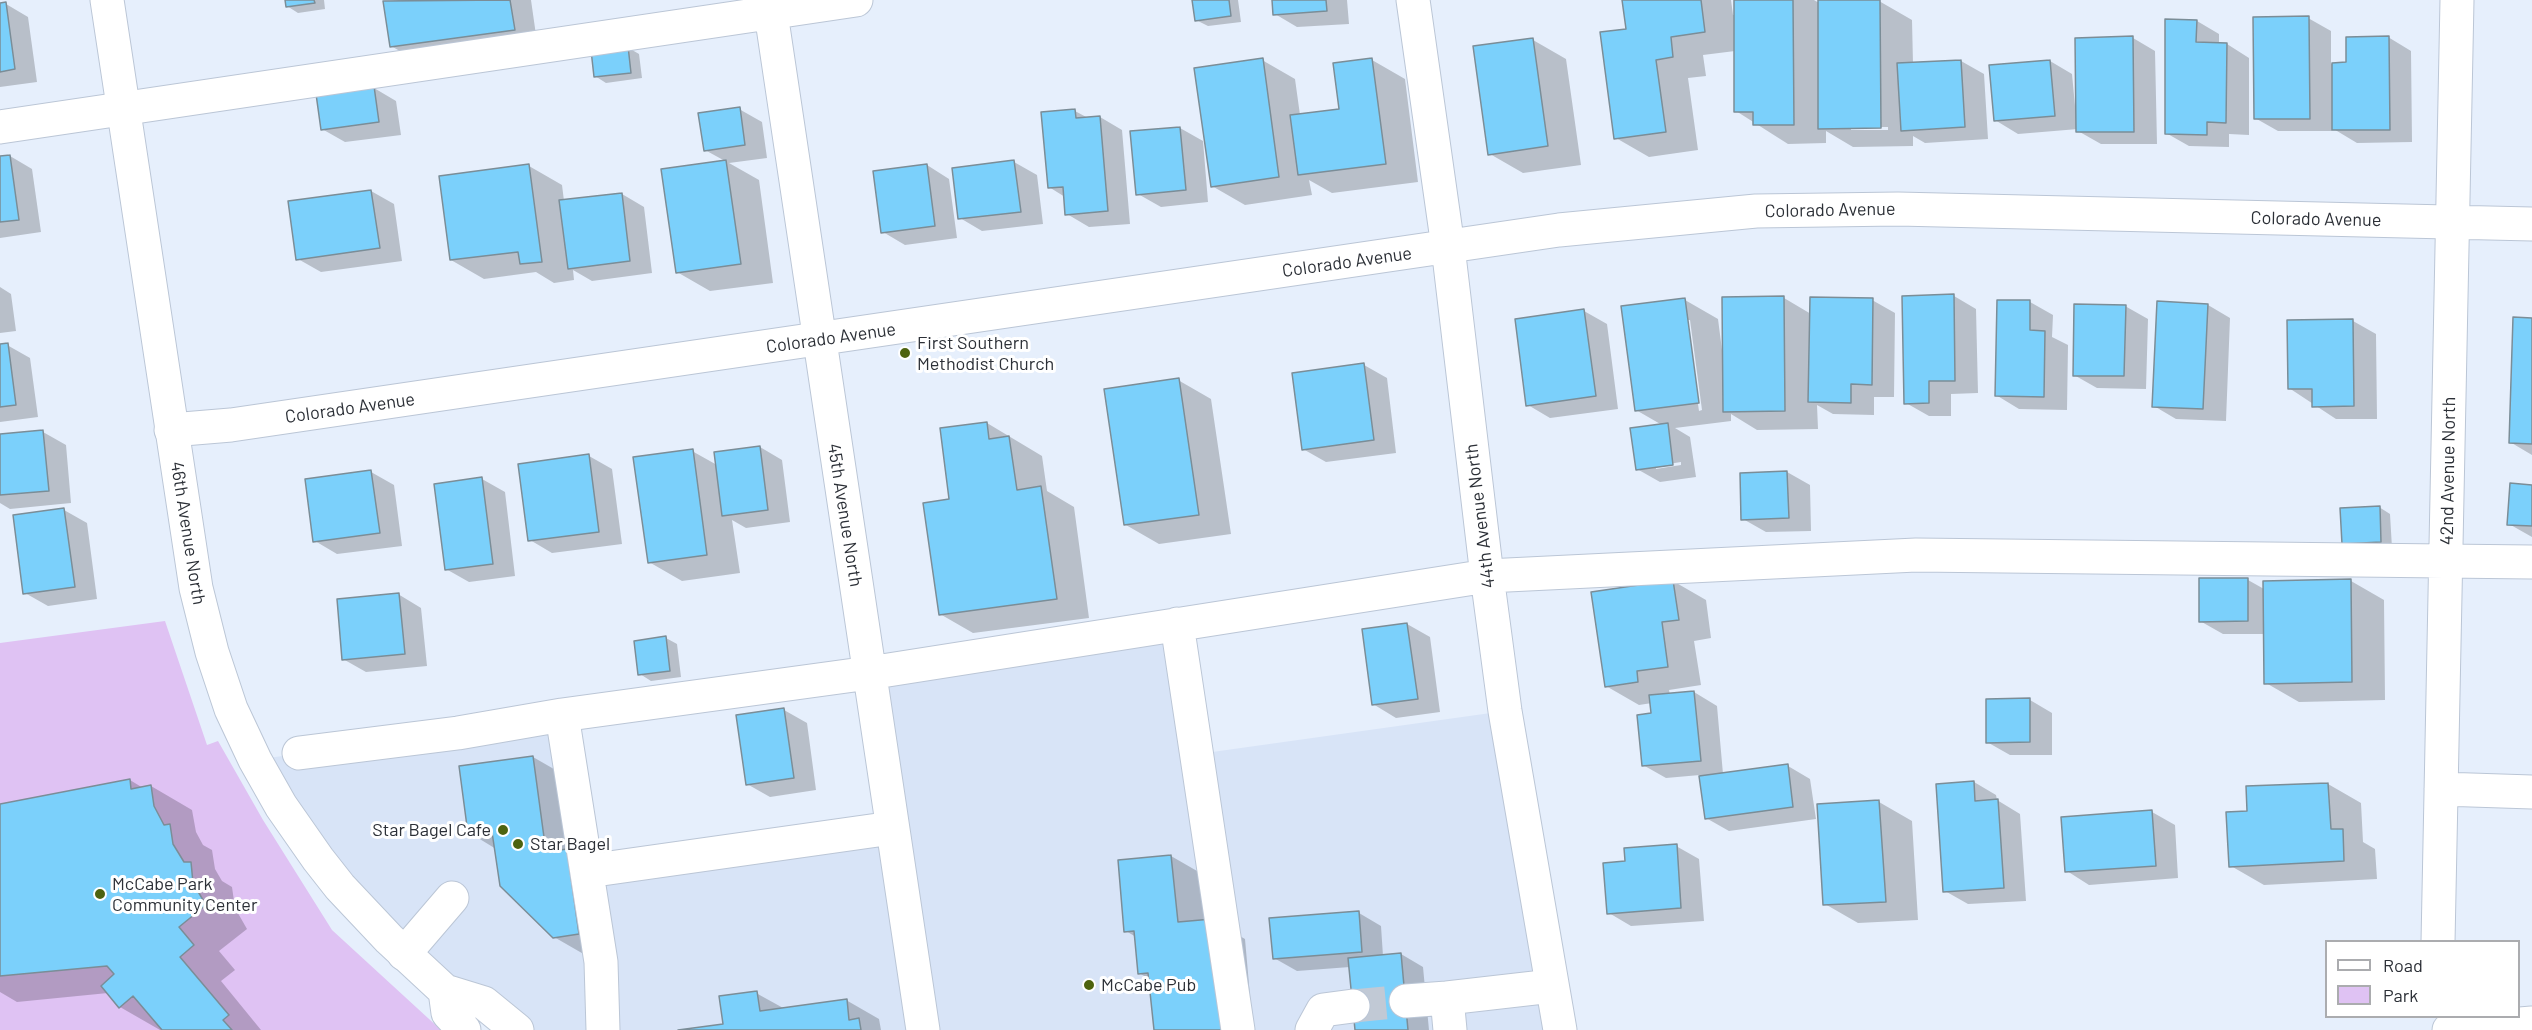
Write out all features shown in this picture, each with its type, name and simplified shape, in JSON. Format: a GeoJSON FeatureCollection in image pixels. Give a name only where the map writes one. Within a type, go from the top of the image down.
{"type":"FeatureCollection","features":[{"type":"Feature","properties":{"kind":"street","name":"46th Avenue North"},"geometry":{"type":"LineString","coordinates":[[107,0],[196,588],[221,682],[242,735],[282,806],[318,860],[366,915],[404,954],[445,990],[483,1003],[517,1030]]}},
{"type":"Feature","properties":{"kind":"street"},"geometry":{"type":"LineString","coordinates":[[0,126],[770,6],[856,0]]}},
{"type":"Feature","properties":{"kind":"street","name":"44th Avenue North"},"geometry":{"type":"LineString","coordinates":[[1413,0],[1448,247],[1487,576],[1507,720],[1560,1030]]}},
{"type":"Feature","properties":{"kind":"street","name":"42nd Avenue North"},"geometry":{"type":"LineString","coordinates":[[2438,940],[2457,0]]}},
{"type":"Feature","properties":{"kind":"street","name":"45th Avenue North"},"geometry":{"type":"LineString","coordinates":[[770,6],[923,1030]]}},
{"type":"Feature","properties":{"kind":"street","name":"Colorado Avenue"},"geometry":{"type":"LineString","coordinates":[[171,430],[231,425],[1559,230],[1756,211],[1898,209],[2532,224]]}},
{"type":"Feature","properties":{"kind":"street"},"geometry":{"type":"LineString","coordinates":[[299,753],[458,733],[562,715],[869,673],[1487,576],[1916,555],[2532,562]]}},
{"type":"Feature","properties":{"kind":"street"},"geometry":{"type":"LineString","coordinates":[[1177,624],[1238,1030]]}},
{"type":"Feature","properties":{"kind":"street"},"geometry":{"type":"LineString","coordinates":[[562,715],[601,962],[603,1030]]}},
{"type":"Feature","properties":{"kind":"street"},"geometry":{"type":"LineString","coordinates":[[2441,789],[2532,792]]}},
{"type":"Feature","properties":{"kind":"street"},"geometry":{"type":"LineString","coordinates":[[588,871],[892,828]]}},
{"type":"Feature","properties":{"kind":"street"},"geometry":{"type":"LineString","coordinates":[[404,954],[452,898]]}},
{"type":"Feature","properties":{"kind":"street"},"geometry":{"type":"LineString","coordinates":[[1406,1001],[1552,986]]}},
{"type":"Feature","properties":{"kind":"street"},"geometry":{"type":"LineString","coordinates":[[445,990],[448,1013],[464,1030]]}},
{"type":"Feature","properties":{"kind":"street"},"geometry":{"type":"LineString","coordinates":[[1447,998],[1450,1030]]}},
{"type":"Feature","properties":{"kind":"street"},"geometry":{"type":"LineString","coordinates":[[1311,1030],[1323,1010],[1353,1006]]}},
{"type":"Feature","properties":{"kind":"street"},"geometry":{"type":"LineString","coordinates":[[2449,1030],[2532,1023]]}},
{"type":"Feature","properties":{"kind":"shaded area"},"geometry":{"type":"Polygon","coordinates":[[[1177,629],[1198,754],[1505,711],[1560,1030],[517,1030],[445,991],[255,760],[562,715],[588,871],[892,828],[869,673],[1177,629]]]}},
{"type":"Feature","properties":{"kind":"green space"},"geometry":{"type":"Polygon","coordinates":[[[165,621],[207,745],[218,741],[263,820],[332,930],[441,1030],[0,1030],[0,643],[165,621]]]}},
{"type":"Feature","properties":{"kind":"building"},"geometry":{"type":"Polygon","coordinates":[[[285,0],[314,0],[315,3],[286,7],[285,0]]]}},
{"type":"Feature","properties":{"kind":"building"},"geometry":{"type":"Polygon","coordinates":[[[510,0],[515,30],[390,47],[383,1],[510,0]]]}},
{"type":"Feature","properties":{"kind":"building"},"geometry":{"type":"Polygon","coordinates":[[[1192,0],[1229,0],[1231,16],[1195,21],[1192,0]]]}},
{"type":"Feature","properties":{"kind":"building"},"geometry":{"type":"Polygon","coordinates":[[[1272,0],[1326,0],[1327,11],[1273,15],[1272,0]]]}},
{"type":"Feature","properties":{"kind":"building"},"geometry":{"type":"Polygon","coordinates":[[[1622,0],[1701,0],[1705,32],[1671,37],[1673,57],[1656,60],[1666,132],[1614,139],[1600,32],[1626,29],[1622,0]]]}},
{"type":"Feature","properties":{"kind":"building"},"geometry":{"type":"Polygon","coordinates":[[[1734,0],[1793,0],[1794,125],[1753,125],[1753,112],[1734,112],[1734,0]]]}},
{"type":"Feature","properties":{"kind":"building"},"geometry":{"type":"Polygon","coordinates":[[[1818,0],[1880,0],[1881,128],[1818,129],[1818,0]]]}},
{"type":"Feature","properties":{"kind":"building"},"geometry":{"type":"Polygon","coordinates":[[[6,2],[15,69],[0,72],[0,3],[6,2]]]}},
{"type":"Feature","properties":{"kind":"building"},"geometry":{"type":"Polygon","coordinates":[[[2309,16],[2310,119],[2254,119],[2253,17],[2309,16]]]}},
{"type":"Feature","properties":{"kind":"building"},"geometry":{"type":"Polygon","coordinates":[[[2165,19],[2197,20],[2196,42],[2227,43],[2226,123],[2207,122],[2207,135],[2165,134],[2165,19]]]}},
{"type":"Feature","properties":{"kind":"building"},"geometry":{"type":"Polygon","coordinates":[[[2133,36],[2134,132],[2076,132],[2075,38],[2133,36]]]}},
{"type":"Feature","properties":{"kind":"building"},"geometry":{"type":"Polygon","coordinates":[[[2389,36],[2390,130],[2332,130],[2332,63],[2346,62],[2346,37],[2389,36]]]}},
{"type":"Feature","properties":{"kind":"building"},"geometry":{"type":"Polygon","coordinates":[[[1533,38],[1548,146],[1488,155],[1473,46],[1533,38]]]}},
{"type":"Feature","properties":{"kind":"building"},"geometry":{"type":"Polygon","coordinates":[[[628,46],[631,73],[594,77],[591,50],[628,46]]]}},
{"type":"Feature","properties":{"kind":"building"},"geometry":{"type":"Polygon","coordinates":[[[1263,58],[1279,177],[1211,187],[1194,68],[1263,58]]]}},
{"type":"Feature","properties":{"kind":"building"},"geometry":{"type":"Polygon","coordinates":[[[1372,58],[1386,164],[1298,175],[1290,115],[1339,109],[1333,63],[1372,58]]]}},
{"type":"Feature","properties":{"kind":"building"},"geometry":{"type":"Polygon","coordinates":[[[1961,60],[1965,127],[1901,131],[1897,63],[1961,60]]]}},
{"type":"Feature","properties":{"kind":"building"},"geometry":{"type":"Polygon","coordinates":[[[2050,60],[2055,116],[1994,121],[1989,65],[2050,60]]]}},
{"type":"Feature","properties":{"kind":"building"},"geometry":{"type":"Polygon","coordinates":[[[374,86],[379,122],[321,130],[316,94],[374,86]]]}},
{"type":"Feature","properties":{"kind":"building"},"geometry":{"type":"Polygon","coordinates":[[[740,107],[745,145],[704,151],[698,113],[740,107]]]}},
{"type":"Feature","properties":{"kind":"building"},"geometry":{"type":"Polygon","coordinates":[[[1075,109],[1076,118],[1100,116],[1108,211],[1065,215],[1063,187],[1048,188],[1041,112],[1075,109]]]}},
{"type":"Feature","properties":{"kind":"building"},"geometry":{"type":"Polygon","coordinates":[[[1180,127],[1186,190],[1136,195],[1130,131],[1180,127]]]}},
{"type":"Feature","properties":{"kind":"building"},"geometry":{"type":"Polygon","coordinates":[[[10,155],[19,220],[0,222],[0,156],[10,155]]]}},
{"type":"Feature","properties":{"kind":"building"},"geometry":{"type":"Polygon","coordinates":[[[726,160],[741,264],[676,273],[661,169],[726,160]]]}},
{"type":"Feature","properties":{"kind":"building"},"geometry":{"type":"Polygon","coordinates":[[[1014,160],[1021,212],[958,219],[952,168],[1014,160]]]}},
{"type":"Feature","properties":{"kind":"building"},"geometry":{"type":"Polygon","coordinates":[[[529,164],[542,262],[520,264],[518,252],[450,260],[439,176],[529,164]]]}},
{"type":"Feature","properties":{"kind":"building"},"geometry":{"type":"Polygon","coordinates":[[[927,164],[935,226],[881,233],[873,171],[927,164]]]}},
{"type":"Feature","properties":{"kind":"building"},"geometry":{"type":"Polygon","coordinates":[[[371,190],[380,248],[296,260],[288,201],[371,190]]]}},
{"type":"Feature","properties":{"kind":"building"},"geometry":{"type":"Polygon","coordinates":[[[622,193],[630,261],[568,269],[559,200],[622,193]]]}},
{"type":"Feature","properties":{"kind":"building"},"geometry":{"type":"Polygon","coordinates":[[[1954,294],[1955,381],[1929,381],[1929,403],[1904,404],[1902,296],[1954,294]]]}},
{"type":"Feature","properties":{"kind":"building"},"geometry":{"type":"Polygon","coordinates":[[[1784,296],[1785,411],[1723,412],[1722,297],[1784,296]]]}},
{"type":"Feature","properties":{"kind":"building"},"geometry":{"type":"Polygon","coordinates":[[[1810,297],[1873,298],[1872,385],[1851,384],[1851,403],[1808,402],[1810,297]]]}},
{"type":"Feature","properties":{"kind":"building"},"geometry":{"type":"Polygon","coordinates":[[[1685,298],[1699,403],[1635,411],[1621,306],[1685,298]]]}},
{"type":"Feature","properties":{"kind":"building"},"geometry":{"type":"Polygon","coordinates":[[[1997,300],[2030,300],[2030,330],[2045,331],[2044,397],[1995,396],[1997,300]]]}},
{"type":"Feature","properties":{"kind":"building"},"geometry":{"type":"Polygon","coordinates":[[[2157,301],[2208,304],[2203,409],[2152,407],[2157,301]]]}},
{"type":"Feature","properties":{"kind":"building"},"geometry":{"type":"Polygon","coordinates":[[[2074,304],[2126,305],[2124,376],[2073,376],[2074,304]]]}},
{"type":"Feature","properties":{"kind":"building"},"geometry":{"type":"Polygon","coordinates":[[[1584,309],[1596,396],[1526,406],[1515,319],[1584,309]]]}},
{"type":"Feature","properties":{"kind":"building"},"geometry":{"type":"Polygon","coordinates":[[[2513,317],[2532,318],[2532,444],[2509,443],[2513,317]]]}},
{"type":"Feature","properties":{"kind":"building"},"geometry":{"type":"Polygon","coordinates":[[[2353,319],[2354,406],[2312,407],[2312,389],[2288,389],[2287,320],[2353,319]]]}},
{"type":"Feature","properties":{"kind":"building"},"geometry":{"type":"Polygon","coordinates":[[[8,343],[16,405],[0,407],[0,344],[8,343]]]}},
{"type":"Feature","properties":{"kind":"building"},"geometry":{"type":"Polygon","coordinates":[[[1364,363],[1374,440],[1302,450],[1292,373],[1364,363]]]}},
{"type":"Feature","properties":{"kind":"building"},"geometry":{"type":"Polygon","coordinates":[[[1179,378],[1199,515],[1124,525],[1104,389],[1179,378]]]}},
{"type":"Feature","properties":{"kind":"building"},"geometry":{"type":"Polygon","coordinates":[[[987,422],[989,439],[1009,436],[1017,490],[1041,486],[1057,599],[939,615],[923,503],[949,499],[940,428],[987,422]]]}},
{"type":"Feature","properties":{"kind":"building"},"geometry":{"type":"Polygon","coordinates":[[[1668,423],[1673,465],[1636,470],[1630,428],[1668,423]]]}},
{"type":"Feature","properties":{"kind":"building"},"geometry":{"type":"Polygon","coordinates":[[[43,430],[49,491],[0,495],[0,434],[43,430]]]}},
{"type":"Feature","properties":{"kind":"building"},"geometry":{"type":"Polygon","coordinates":[[[760,446],[768,510],[722,516],[714,452],[760,446]]]}},
{"type":"Feature","properties":{"kind":"building"},"geometry":{"type":"Polygon","coordinates":[[[693,449],[707,555],[648,563],[633,457],[693,449]]]}},
{"type":"Feature","properties":{"kind":"building"},"geometry":{"type":"Polygon","coordinates":[[[589,454],[599,532],[528,541],[518,464],[589,454]]]}},
{"type":"Feature","properties":{"kind":"building"},"geometry":{"type":"Polygon","coordinates":[[[371,470],[380,533],[313,542],[305,479],[371,470]]]}},
{"type":"Feature","properties":{"kind":"building"},"geometry":{"type":"Polygon","coordinates":[[[1787,471],[1789,518],[1741,520],[1740,473],[1787,471]]]}},
{"type":"Feature","properties":{"kind":"building"},"geometry":{"type":"Polygon","coordinates":[[[482,477],[493,564],[445,570],[434,484],[482,477]]]}},
{"type":"Feature","properties":{"kind":"building"},"geometry":{"type":"Polygon","coordinates":[[[2510,483],[2532,485],[2532,526],[2507,525],[2510,483]]]}},
{"type":"Feature","properties":{"kind":"building"},"geometry":{"type":"Polygon","coordinates":[[[2380,506],[2381,542],[2342,544],[2340,508],[2380,506]]]}},
{"type":"Feature","properties":{"kind":"building"},"geometry":{"type":"Polygon","coordinates":[[[64,508],[75,587],[23,594],[13,515],[64,508]]]}},
{"type":"Feature","properties":{"kind":"building"},"geometry":{"type":"Polygon","coordinates":[[[2199,578],[2248,578],[2248,621],[2199,622],[2199,578]]]}},
{"type":"Feature","properties":{"kind":"building"},"geometry":{"type":"Polygon","coordinates":[[[2351,579],[2352,682],[2264,684],[2263,581],[2351,579]]]}},
{"type":"Feature","properties":{"kind":"building"},"geometry":{"type":"Polygon","coordinates":[[[1673,580],[1679,620],[1662,622],[1668,667],[1637,671],[1638,682],[1605,687],[1591,592],[1673,580]]]}},
{"type":"Feature","properties":{"kind":"building"},"geometry":{"type":"Polygon","coordinates":[[[399,593],[405,654],[342,660],[337,599],[399,593]]]}},
{"type":"Feature","properties":{"kind":"building"},"geometry":{"type":"Polygon","coordinates":[[[1407,623],[1418,699],[1372,705],[1362,629],[1407,623]]]}},
{"type":"Feature","properties":{"kind":"building"},"geometry":{"type":"Polygon","coordinates":[[[666,636],[670,671],[638,675],[634,641],[666,636]]]}},
{"type":"Feature","properties":{"kind":"building"},"geometry":{"type":"Polygon","coordinates":[[[1694,691],[1701,761],[1642,766],[1637,715],[1651,713],[1649,695],[1694,691]]]}},
{"type":"Feature","properties":{"kind":"building"},"geometry":{"type":"Polygon","coordinates":[[[2030,698],[2030,742],[1986,743],[1986,699],[2030,698]]]}},
{"type":"Feature","properties":{"kind":"building"},"geometry":{"type":"Polygon","coordinates":[[[784,708],[794,778],[746,785],[736,715],[784,708]]]}},
{"type":"Feature","properties":{"kind":"building"},"geometry":{"type":"Polygon","coordinates":[[[533,756],[546,852],[567,849],[579,934],[553,938],[500,886],[492,832],[468,834],[459,766],[533,756]]]}},
{"type":"Feature","properties":{"kind":"building"},"geometry":{"type":"Polygon","coordinates":[[[1788,764],[1793,807],[1705,819],[1699,776],[1788,764]]]}},
{"type":"Feature","properties":{"kind":"building","name":"McCabe Park Community Center"},"geometry":{"type":"Polygon","coordinates":[[[130,779],[131,789],[151,785],[154,806],[164,825],[170,824],[173,844],[184,862],[191,862],[193,883],[206,905],[179,927],[194,945],[180,957],[229,1015],[223,1020],[232,1030],[162,1030],[133,996],[119,1008],[101,986],[114,974],[107,966],[0,976],[0,804],[130,779]]]}},
{"type":"Feature","properties":{"kind":"building"},"geometry":{"type":"Polygon","coordinates":[[[1974,781],[1975,801],[1998,799],[2004,888],[1943,892],[1936,784],[1974,781]]]}},
{"type":"Feature","properties":{"kind":"building"},"geometry":{"type":"Polygon","coordinates":[[[2328,783],[2331,829],[2343,829],[2344,861],[2229,867],[2226,812],[2247,811],[2246,786],[2328,783]]]}},
{"type":"Feature","properties":{"kind":"building"},"geometry":{"type":"Polygon","coordinates":[[[1879,800],[1886,902],[1823,905],[1817,804],[1879,800]]]}},
{"type":"Feature","properties":{"kind":"building"},"geometry":{"type":"Polygon","coordinates":[[[2152,810],[2156,866],[2065,872],[2061,817],[2152,810]]]}},
{"type":"Feature","properties":{"kind":"building"},"geometry":{"type":"Polygon","coordinates":[[[1677,844],[1681,908],[1607,914],[1603,863],[1625,861],[1624,848],[1677,844]]]}},
{"type":"Feature","properties":{"kind":"building"},"geometry":{"type":"Polygon","coordinates":[[[1171,855],[1178,922],[1212,919],[1223,1030],[1154,1030],[1148,973],[1138,974],[1134,931],[1124,932],[1118,860],[1171,855]]]}},
{"type":"Feature","properties":{"kind":"building"},"geometry":{"type":"Polygon","coordinates":[[[1359,911],[1362,952],[1273,959],[1269,918],[1359,911]]]}},
{"type":"Feature","properties":{"kind":"building"},"geometry":{"type":"Polygon","coordinates":[[[1401,953],[1408,1030],[1355,1030],[1348,958],[1401,953]]]}},
{"type":"Feature","properties":{"kind":"building"},"geometry":{"type":"Polygon","coordinates":[[[757,991],[760,1011],[847,999],[849,1020],[859,1018],[861,1030],[678,1030],[723,1024],[719,996],[757,991]]]}},
{"type":"Feature","properties":{"kind":"tunnel"},"geometry":{"type":"LineString","coordinates":[[1353,1006],[1406,1001]]}},
{"type":"Feature","properties":{"kind":"place","name":"First Southern Methodist Church"},"geometry":{"type":"Point","coordinates":[905,353]}},
{"type":"Feature","properties":{"kind":"place","name":"Star Bagel Cafe"},"geometry":{"type":"Point","coordinates":[503,830]}},
{"type":"Feature","properties":{"kind":"place","name":"Star Bagel"},"geometry":{"type":"Point","coordinates":[518,844]}},
{"type":"Feature","properties":{"kind":"place","name":"McCabe Park Community Center"},"geometry":{"type":"Point","coordinates":[100,894]}},
{"type":"Feature","properties":{"kind":"place","name":"McCabe Pub"},"geometry":{"type":"Point","coordinates":[1089,985]}}]}
